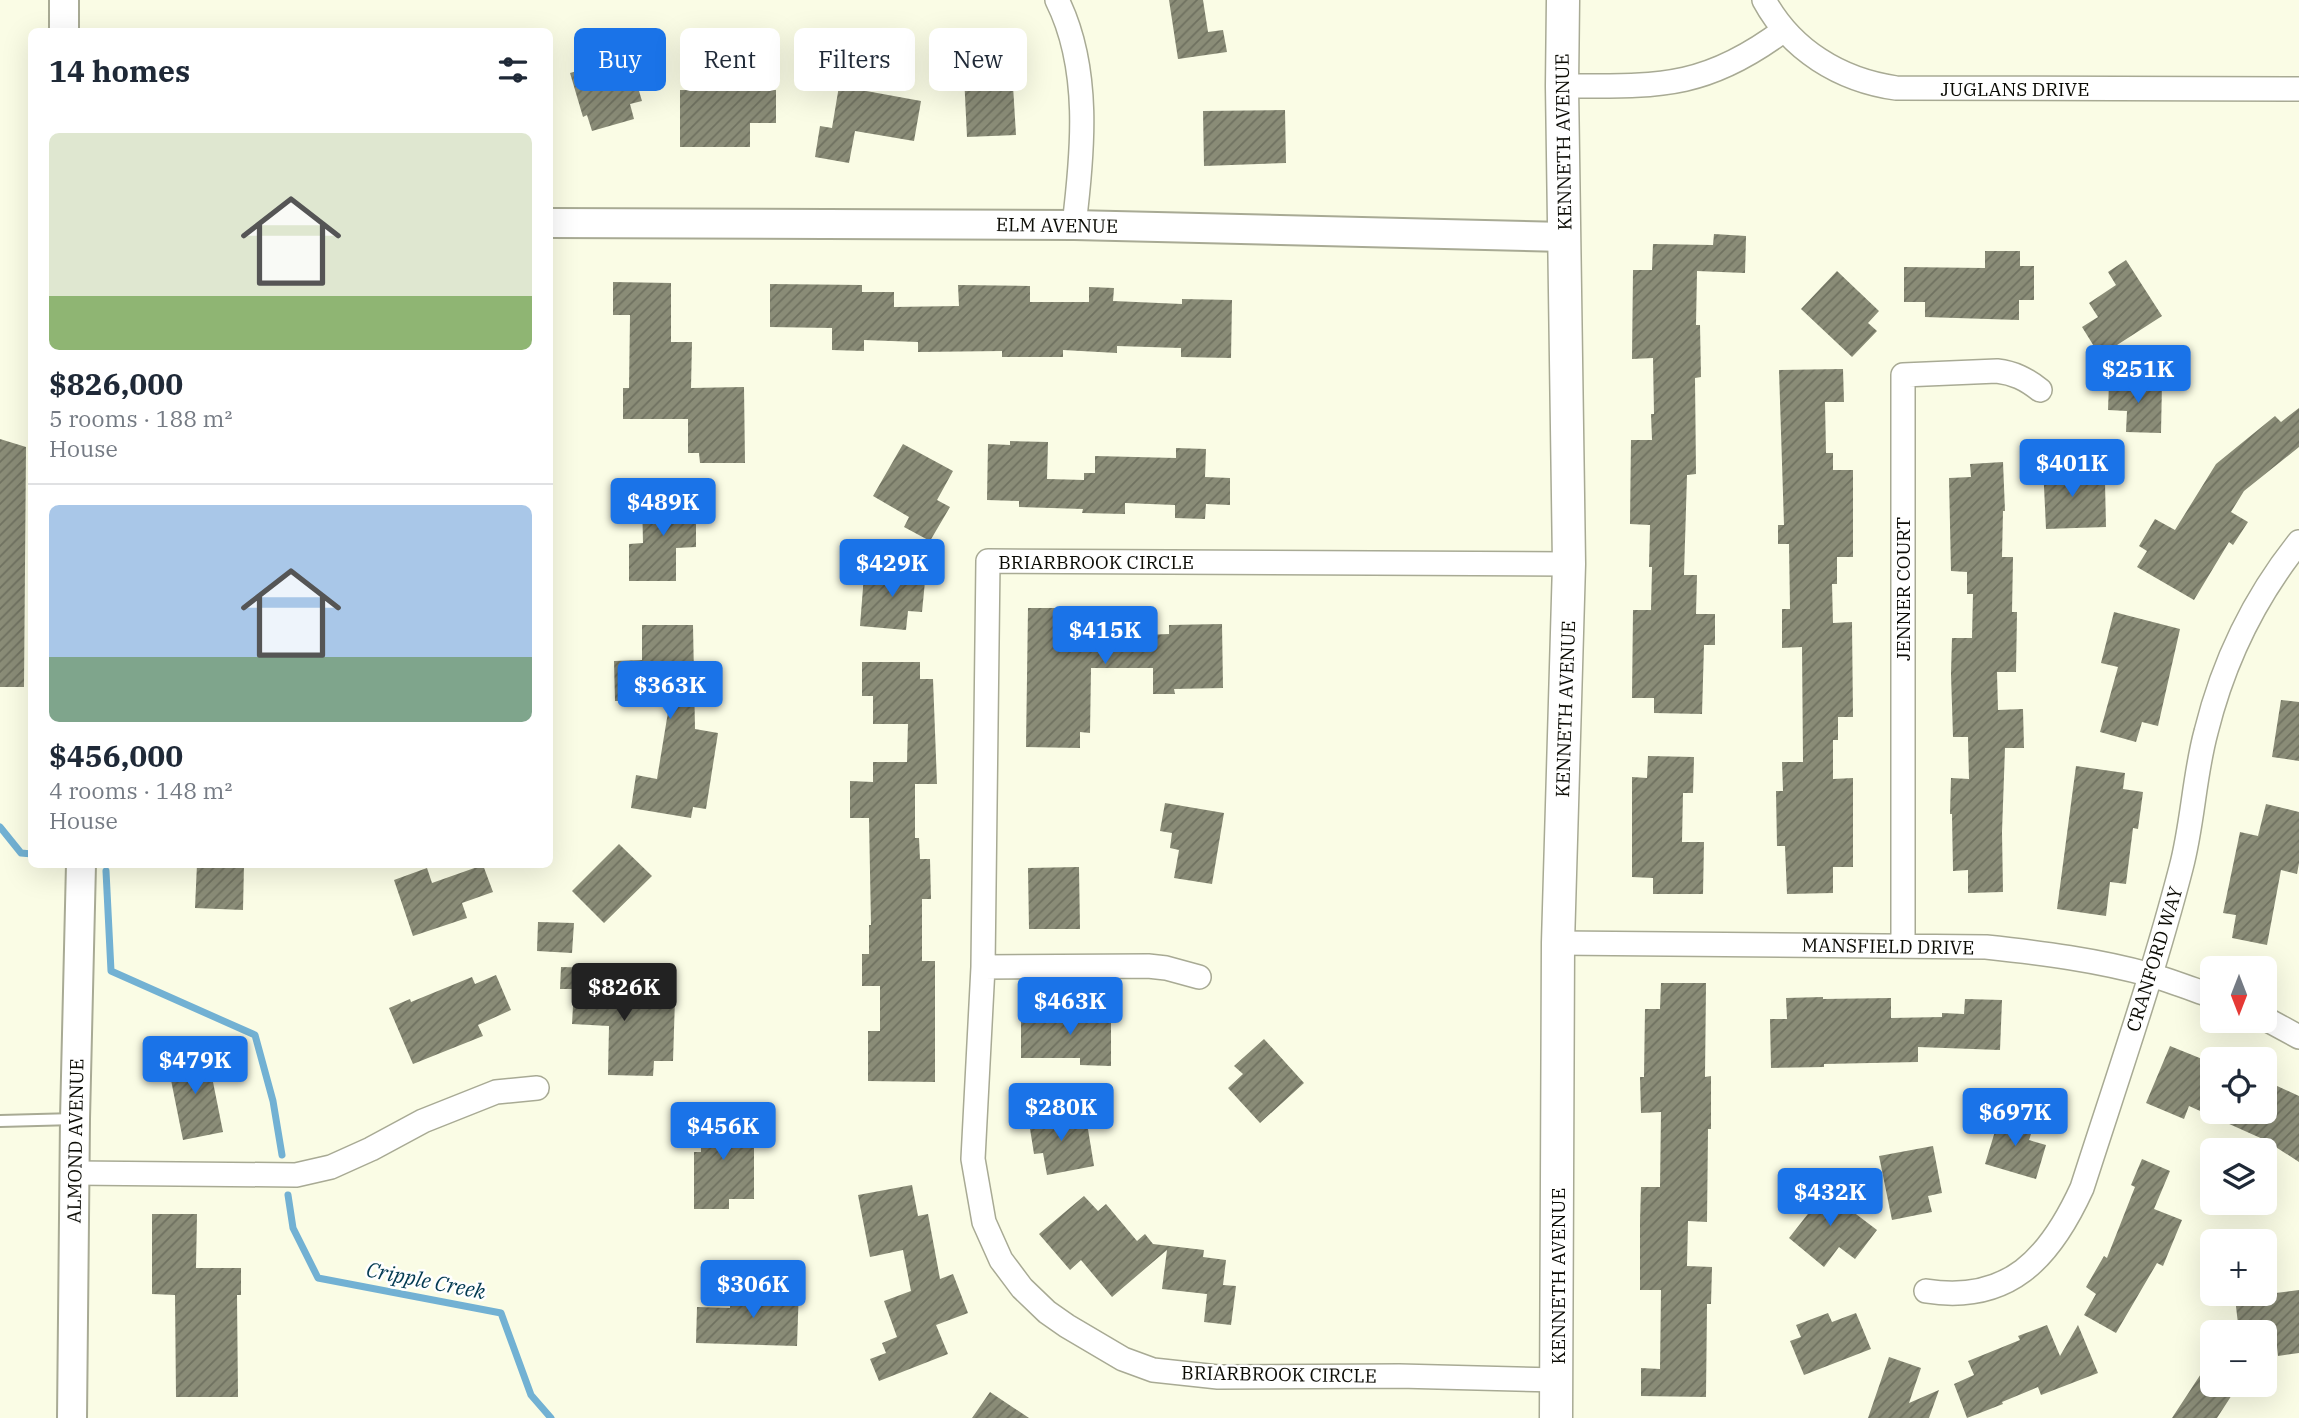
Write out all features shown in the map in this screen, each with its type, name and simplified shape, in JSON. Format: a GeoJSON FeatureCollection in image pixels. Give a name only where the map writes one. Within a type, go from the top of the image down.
{"type":"FeatureCollection","features":[{"type":"Feature","properties":{"kind":"main road","name":"KENNETH AVENUE"},"geometry":{"type":"LineString","coordinates":[[1556,1418],[1558,943],[1569,564],[1563,0]]}},
{"type":"Feature","properties":{"kind":"street"},"geometry":{"type":"LineString","coordinates":[[64,0],[64,28]]}},
{"type":"Feature","properties":{"kind":"street"},"geometry":{"type":"LineString","coordinates":[[1057,0],[1073,43],[1079,79],[1081,145],[1074,225]]}},
{"type":"Feature","properties":{"kind":"street","name":"JUGLANS DRIVE"},"geometry":{"type":"LineString","coordinates":[[1764,0],[1772,16],[1798,45],[1828,66],[1855,78],[1896,89],[2299,89]]}},
{"type":"Feature","properties":{"kind":"street"},"geometry":{"type":"LineString","coordinates":[[1562,86],[1644,86],[1692,79],[1753,53],[1784,30]]}},
{"type":"Feature","properties":{"kind":"street","name":"ELM AVENUE"},"geometry":{"type":"LineString","coordinates":[[553,223],[1074,225],[1564,237]]}},
{"type":"Feature","properties":{"kind":"street","name":"JENNER COURT"},"geometry":{"type":"LineString","coordinates":[[1903,945],[1903,375],[1997,371],[2027,379],[2040,390]]}},
{"type":"Feature","properties":{"kind":"street","name":"CRANFORD WAY"},"geometry":{"type":"LineString","coordinates":[[1926,1291],[1962,1294],[1998,1286],[2029,1267],[2062,1229],[2082,1188],[2150,975],[2182,865],[2206,732],[2220,687],[2256,604],[2278,568],[2299,542]]}},
{"type":"Feature","properties":{"kind":"street","name":"BRIARBROOK CIRCLE"},"geometry":{"type":"LineString","coordinates":[[1558,1380],[1399,1376],[1218,1377],[1153,1370],[1123,1359],[1057,1319],[1022,1288],[1000,1260],[984,1222],[973,1159],[983,967],[988,561],[1569,564]]}},
{"type":"Feature","properties":{"kind":"street","name":"ALMOND AVENUE"},"geometry":{"type":"LineString","coordinates":[[72,1418],[81,868]]}},
{"type":"Feature","properties":{"kind":"street","name":"MANSFIELD DRIVE"},"geometry":{"type":"LineString","coordinates":[[1558,943],[1986,947],[2045,954],[2150,975],[2200,992]]}},
{"type":"Feature","properties":{"kind":"street"},"geometry":{"type":"LineString","coordinates":[[983,967],[1147,966],[1183,971],[1199,977]]}},
{"type":"Feature","properties":{"kind":"street"},"geometry":{"type":"LineString","coordinates":[[2277,1025],[2299,1037]]}},
{"type":"Feature","properties":{"kind":"street"},"geometry":{"type":"LineString","coordinates":[[74,1173],[296,1175],[331,1167],[423,1121],[496,1093],[537,1088]]}},
{"type":"Feature","properties":{"kind":"lane"},"geometry":{"type":"LineString","coordinates":[[0,1121],[75,1119]]}},
{"type":"Feature","properties":{"kind":"building"},"geometry":{"type":"Polygon","coordinates":[[[1169,0],[1203,0],[1208,32],[1223,30],[1227,52],[1178,59],[1169,0]]]}},
{"type":"Feature","properties":{"kind":"building"},"geometry":{"type":"Polygon","coordinates":[[[575,91],[639,91],[642,101],[630,104],[634,119],[592,131],[587,115],[583,117],[575,91]]]}},
{"type":"Feature","properties":{"kind":"building"},"geometry":{"type":"Polygon","coordinates":[[[680,91],[776,91],[776,123],[750,123],[750,147],[680,147],[680,91]]]}},
{"type":"Feature","properties":{"kind":"building"},"geometry":{"type":"Polygon","coordinates":[[[838,91],[866,91],[921,101],[914,141],[855,131],[849,163],[815,157],[820,126],[832,128],[838,91]]]}},
{"type":"Feature","properties":{"kind":"building"},"geometry":{"type":"Polygon","coordinates":[[[965,91],[1013,91],[1016,135],[967,137],[965,91]]]}},
{"type":"Feature","properties":{"kind":"building"},"geometry":{"type":"Polygon","coordinates":[[[1285,110],[1286,163],[1204,166],[1203,111],[1285,110]]]}},
{"type":"Feature","properties":{"kind":"building"},"geometry":{"type":"Polygon","coordinates":[[[1714,234],[1746,236],[1745,273],[1697,271],[1696,325],[1700,325],[1701,377],[1695,378],[1696,474],[1687,475],[1684,575],[1697,575],[1696,614],[1715,614],[1715,645],[1704,645],[1702,714],[1654,713],[1654,698],[1632,698],[1633,610],[1651,610],[1652,567],[1649,567],[1650,525],[1630,524],[1631,440],[1652,440],[1651,414],[1654,414],[1653,358],[1632,359],[1633,270],[1652,270],[1653,244],[1713,245],[1714,234]]]}},
{"type":"Feature","properties":{"kind":"building"},"geometry":{"type":"Polygon","coordinates":[[[1985,251],[2020,251],[2020,266],[2034,266],[2034,300],[2019,300],[2019,320],[1925,317],[1925,302],[1904,302],[1904,267],[1985,268],[1985,251]]]}},
{"type":"Feature","properties":{"kind":"building"},"geometry":{"type":"Polygon","coordinates":[[[2126,260],[2162,316],[2100,356],[2082,327],[2098,317],[2089,303],[2116,285],[2108,272],[2126,260]]]}},
{"type":"Feature","properties":{"kind":"building"},"geometry":{"type":"Polygon","coordinates":[[[1837,271],[1879,311],[1868,323],[1877,331],[1852,357],[1801,309],[1837,271]]]}},
{"type":"Feature","properties":{"kind":"building"},"geometry":{"type":"Polygon","coordinates":[[[613,282],[671,283],[671,342],[692,342],[691,388],[744,387],[745,463],[700,463],[699,453],[688,453],[688,419],[623,419],[623,388],[629,388],[630,315],[613,315],[613,282]]]}},
{"type":"Feature","properties":{"kind":"building"},"geometry":{"type":"Polygon","coordinates":[[[770,284],[862,285],[862,292],[894,292],[894,307],[959,306],[958,285],[1030,286],[1030,302],[1089,302],[1089,287],[1114,288],[1113,301],[1182,304],[1182,299],[1232,300],[1231,358],[1181,357],[1181,348],[1117,346],[1117,353],[1063,350],[1063,357],[1002,357],[1002,351],[918,352],[918,342],[864,340],[864,351],[832,350],[832,328],[770,327],[770,284]]]}},
{"type":"Feature","properties":{"kind":"building"},"geometry":{"type":"Polygon","coordinates":[[[1843,369],[1844,402],[1825,402],[1826,453],[1833,453],[1833,470],[1853,470],[1853,557],[1837,557],[1837,584],[1832,584],[1833,623],[1852,622],[1853,717],[1838,717],[1838,740],[1833,740],[1833,779],[1853,778],[1853,867],[1833,867],[1833,893],[1787,894],[1785,846],[1777,846],[1776,791],[1783,791],[1782,762],[1803,762],[1802,647],[1782,648],[1782,609],[1790,609],[1789,544],[1778,544],[1778,525],[1784,525],[1779,370],[1843,369]]]}},
{"type":"Feature","properties":{"kind":"building"},"geometry":{"type":"Polygon","coordinates":[[[2109,383],[2162,383],[2161,433],[2126,432],[2127,411],[2108,410],[2109,383]]]}},
{"type":"Feature","properties":{"kind":"building"},"geometry":{"type":"Polygon","coordinates":[[[2299,408],[2299,447],[2244,491],[2231,512],[2248,522],[2233,545],[2229,542],[2194,600],[2137,567],[2147,551],[2139,546],[2155,519],[2175,530],[2216,464],[2275,416],[2281,422],[2299,408]]]}},
{"type":"Feature","properties":{"kind":"building"},"geometry":{"type":"Polygon","coordinates":[[[0,439],[26,447],[24,687],[0,687],[0,439]]]}},
{"type":"Feature","properties":{"kind":"building"},"geometry":{"type":"Polygon","coordinates":[[[1010,441],[1048,442],[1047,479],[1084,480],[1084,473],[1095,473],[1095,456],[1176,458],[1176,448],[1206,449],[1205,477],[1230,478],[1230,505],[1206,504],[1205,519],[1175,518],[1175,505],[1125,503],[1125,514],[1082,513],[1083,509],[1019,507],[1019,501],[987,500],[988,444],[1010,445],[1010,441]]]}},
{"type":"Feature","properties":{"kind":"building"},"geometry":{"type":"Polygon","coordinates":[[[903,444],[953,471],[937,500],[950,507],[930,541],[904,527],[909,517],[873,496],[903,444]]]}},
{"type":"Feature","properties":{"kind":"building"},"geometry":{"type":"Polygon","coordinates":[[[2003,462],[2005,511],[2002,557],[2013,557],[2012,612],[2017,612],[2016,672],[1997,672],[1998,710],[2023,709],[2024,748],[2005,748],[2003,892],[1968,893],[1968,870],[1953,871],[1951,778],[1969,779],[1968,737],[1953,737],[1951,674],[1952,638],[1972,638],[1973,594],[1967,594],[1967,572],[1951,571],[1949,478],[1971,477],[1970,464],[2003,462]]]}},
{"type":"Feature","properties":{"kind":"building"},"geometry":{"type":"Polygon","coordinates":[[[2077,464],[2078,483],[2105,482],[2106,527],[2046,529],[2043,465],[2077,464]]]}},
{"type":"Feature","properties":{"kind":"building"},"geometry":{"type":"Polygon","coordinates":[[[642,497],[696,497],[696,547],[676,548],[676,581],[629,581],[629,544],[643,543],[642,497]]]}},
{"type":"Feature","properties":{"kind":"building"},"geometry":{"type":"Polygon","coordinates":[[[898,569],[926,571],[922,612],[908,611],[906,630],[860,626],[864,575],[897,578],[898,569]]]}},
{"type":"Feature","properties":{"kind":"building"},"geometry":{"type":"Polygon","coordinates":[[[1028,608],[1121,608],[1121,636],[1169,634],[1169,625],[1222,624],[1223,688],[1174,689],[1175,694],[1153,694],[1153,668],[1091,668],[1090,733],[1080,732],[1080,748],[1026,747],[1028,608]]]}},
{"type":"Feature","properties":{"kind":"building"},"geometry":{"type":"Polygon","coordinates":[[[2114,612],[2180,629],[2158,726],[2142,722],[2136,742],[2100,732],[2118,667],[2101,663],[2114,612]]]}},
{"type":"Feature","properties":{"kind":"building"},"geometry":{"type":"Polygon","coordinates":[[[642,625],[693,625],[695,729],[718,733],[706,809],[693,807],[691,818],[631,808],[636,775],[657,779],[670,700],[615,701],[614,661],[642,660],[642,625]]]}},
{"type":"Feature","properties":{"kind":"building"},"geometry":{"type":"Polygon","coordinates":[[[862,662],[920,662],[920,679],[933,679],[937,784],[915,784],[915,838],[919,838],[920,859],[930,859],[931,899],[922,899],[922,961],[935,961],[935,1082],[868,1081],[868,1031],[880,1031],[880,986],[862,986],[862,954],[869,954],[871,925],[869,818],[850,818],[850,781],[873,782],[873,762],[907,762],[908,724],[873,724],[873,696],[862,696],[862,662]]]}},
{"type":"Feature","properties":{"kind":"building"},"geometry":{"type":"Polygon","coordinates":[[[2281,700],[2299,702],[2299,761],[2272,757],[2281,700]]]}},
{"type":"Feature","properties":{"kind":"building"},"geometry":{"type":"Polygon","coordinates":[[[1648,756],[1694,757],[1693,793],[1683,793],[1682,842],[1704,842],[1703,894],[1653,894],[1653,878],[1632,877],[1632,777],[1647,778],[1648,756]]]}},
{"type":"Feature","properties":{"kind":"building"},"geometry":{"type":"Polygon","coordinates":[[[2076,766],[2125,773],[2123,789],[2143,792],[2138,829],[2133,828],[2126,884],[2110,882],[2106,916],[2057,909],[2076,766]]]}},
{"type":"Feature","properties":{"kind":"building"},"geometry":{"type":"Polygon","coordinates":[[[1165,803],[1224,813],[1212,884],[1174,878],[1179,850],[1170,848],[1172,833],[1160,831],[1165,803]]]}},
{"type":"Feature","properties":{"kind":"building"},"geometry":{"type":"Polygon","coordinates":[[[2266,804],[2299,812],[2297,874],[2281,870],[2267,945],[2232,938],[2236,915],[2223,913],[2240,832],[2258,836],[2266,804]]]}},
{"type":"Feature","properties":{"kind":"building"},"geometry":{"type":"Polygon","coordinates":[[[619,844],[652,876],[604,923],[572,891],[619,844]]]}},
{"type":"Feature","properties":{"kind":"building"},"geometry":{"type":"Polygon","coordinates":[[[1079,867],[1080,929],[1029,929],[1028,868],[1079,867]]]}},
{"type":"Feature","properties":{"kind":"building"},"geometry":{"type":"Polygon","coordinates":[[[197,868],[244,868],[243,910],[195,908],[197,868]]]}},
{"type":"Feature","properties":{"kind":"building"},"geometry":{"type":"Polygon","coordinates":[[[427,868],[432,883],[474,868],[484,868],[493,892],[462,903],[467,918],[413,936],[394,880],[427,868]]]}},
{"type":"Feature","properties":{"kind":"building"},"geometry":{"type":"Polygon","coordinates":[[[538,922],[574,923],[572,953],[537,951],[538,922]]]}},
{"type":"Feature","properties":{"kind":"building"},"geometry":{"type":"Polygon","coordinates":[[[561,967],[600,968],[599,997],[675,999],[673,1061],[654,1061],[653,1076],[608,1075],[609,1026],[572,1024],[574,989],[560,989],[561,967]]]}},
{"type":"Feature","properties":{"kind":"building"},"geometry":{"type":"Polygon","coordinates":[[[496,975],[511,1010],[478,1025],[483,1036],[413,1064],[389,1008],[472,977],[475,984],[496,975]]]}},
{"type":"Feature","properties":{"kind":"building"},"geometry":{"type":"Polygon","coordinates":[[[1661,983],[1706,983],[1705,1077],[1711,1076],[1707,1222],[1688,1221],[1687,1266],[1712,1267],[1711,1304],[1707,1304],[1706,1397],[1641,1396],[1641,1368],[1660,1369],[1661,1290],[1640,1290],[1640,1221],[1641,1187],[1660,1187],[1661,1112],[1641,1113],[1640,1077],[1644,1077],[1645,1009],[1660,1009],[1661,983]]]}},
{"type":"Feature","properties":{"kind":"building"},"geometry":{"type":"Polygon","coordinates":[[[1786,998],[1891,998],[1891,1018],[1942,1017],[1942,1013],[1964,1014],[1965,999],[2002,1000],[2000,1050],[1918,1047],[1918,1062],[1771,1068],[1770,1019],[1787,1019],[1786,998]]]}},
{"type":"Feature","properties":{"kind":"building"},"geometry":{"type":"Polygon","coordinates":[[[1071,1009],[1111,1009],[1111,1066],[1080,1065],[1080,1058],[1021,1058],[1021,1018],[1071,1019],[1071,1009]]]}},
{"type":"Feature","properties":{"kind":"building"},"geometry":{"type":"Polygon","coordinates":[[[1264,1039],[1304,1083],[1260,1123],[1228,1088],[1243,1074],[1234,1066],[1264,1039]]]}},
{"type":"Feature","properties":{"kind":"building"},"geometry":{"type":"Polygon","coordinates":[[[2170,1046],[2200,1058],[2200,1111],[2189,1106],[2184,1119],[2146,1103],[2170,1046]]]}},
{"type":"Feature","properties":{"kind":"building"},"geometry":{"type":"Polygon","coordinates":[[[207,1052],[223,1132],[183,1140],[167,1060],[207,1052]]]}},
{"type":"Feature","properties":{"kind":"building"},"geometry":{"type":"Polygon","coordinates":[[[2277,1086],[2299,1096],[2299,1162],[2277,1148],[2277,1138],[2261,1138],[2229,1124],[2277,1124],[2277,1086]]]}},
{"type":"Feature","properties":{"kind":"building"},"geometry":{"type":"Polygon","coordinates":[[[701,1112],[742,1112],[742,1139],[754,1139],[754,1199],[729,1199],[729,1209],[694,1209],[694,1152],[701,1152],[701,1112]]]}},
{"type":"Feature","properties":{"kind":"building"},"geometry":{"type":"Polygon","coordinates":[[[1051,1112],[1053,1123],[1086,1117],[1094,1166],[1047,1175],[1043,1153],[1034,1154],[1028,1116],[1051,1112]]]}},
{"type":"Feature","properties":{"kind":"building"},"geometry":{"type":"Polygon","coordinates":[[[2000,1115],[2034,1125],[2029,1140],[2046,1145],[2036,1179],[1985,1164],[2000,1115]]]}},
{"type":"Feature","properties":{"kind":"building"},"geometry":{"type":"Polygon","coordinates":[[[1933,1146],[1942,1193],[1928,1196],[1932,1212],[1892,1220],[1879,1156],[1933,1146]]]}},
{"type":"Feature","properties":{"kind":"building"},"geometry":{"type":"Polygon","coordinates":[[[2142,1159],[2170,1171],[2154,1209],[2182,1220],[2163,1266],[2157,1263],[2116,1333],[2084,1315],[2096,1294],[2086,1287],[2104,1256],[2107,1258],[2135,1187],[2131,1185],[2142,1159]]]}},
{"type":"Feature","properties":{"kind":"building"},"geometry":{"type":"Polygon","coordinates":[[[1815,1183],[1877,1230],[1855,1259],[1839,1247],[1824,1267],[1789,1238],[1811,1210],[1801,1203],[1815,1183]]]}},
{"type":"Feature","properties":{"kind":"building"},"geometry":{"type":"Polygon","coordinates":[[[912,1185],[918,1216],[928,1214],[940,1279],[953,1274],[968,1313],[936,1325],[948,1354],[879,1381],[870,1359],[886,1353],[882,1343],[897,1337],[884,1301],[911,1291],[903,1250],[870,1257],[858,1195],[912,1185]]]}},
{"type":"Feature","properties":{"kind":"building"},"geometry":{"type":"Polygon","coordinates":[[[1084,1196],[1098,1211],[1106,1204],[1137,1241],[1145,1234],[1153,1244],[1204,1250],[1203,1257],[1226,1260],[1223,1285],[1236,1286],[1231,1325],[1204,1322],[1207,1294],[1162,1289],[1167,1250],[1112,1297],[1081,1260],[1070,1270],[1039,1234],[1084,1196]]]}},
{"type":"Feature","properties":{"kind":"building"},"geometry":{"type":"Polygon","coordinates":[[[152,1214],[197,1214],[196,1268],[241,1268],[241,1295],[237,1295],[238,1397],[176,1397],[175,1295],[152,1294],[152,1214]]]}},
{"type":"Feature","properties":{"kind":"building"},"geometry":{"type":"Polygon","coordinates":[[[768,1286],[799,1287],[797,1346],[696,1343],[697,1307],[730,1308],[731,1296],[767,1297],[768,1286]]]}},
{"type":"Feature","properties":{"kind":"building"},"geometry":{"type":"Polygon","coordinates":[[[2299,1290],[2299,1353],[2278,1356],[2277,1320],[2238,1320],[2236,1306],[2277,1306],[2277,1293],[2299,1290]]]}},
{"type":"Feature","properties":{"kind":"building"},"geometry":{"type":"Polygon","coordinates":[[[1828,1313],[1832,1322],[1856,1313],[1871,1349],[1804,1375],[1790,1341],[1801,1337],[1796,1325],[1828,1313]]]}},
{"type":"Feature","properties":{"kind":"building"},"geometry":{"type":"Polygon","coordinates":[[[2047,1325],[2060,1356],[2078,1325],[2098,1373],[2041,1395],[2038,1387],[1967,1418],[1954,1384],[1974,1375],[1968,1361],[2020,1340],[2018,1336],[2047,1325]]]}},
{"type":"Feature","properties":{"kind":"building"},"geometry":{"type":"Polygon","coordinates":[[[1889,1357],[1921,1368],[1909,1403],[1939,1390],[1929,1418],[1868,1418],[1889,1357]]]}},
{"type":"Feature","properties":{"kind":"building"},"geometry":{"type":"Polygon","coordinates":[[[2200,1375],[2200,1397],[2231,1397],[2217,1418],[2172,1418],[2200,1375]]]}},
{"type":"Feature","properties":{"kind":"building"},"geometry":{"type":"Polygon","coordinates":[[[990,1392],[1029,1418],[972,1418],[990,1392]]]}},
{"type":"Feature","properties":{"kind":"waterway","name":"Cripple Creek"},"geometry":{"type":"LineString","coordinates":[[0,827],[21,853],[28,854]]}},
{"type":"Feature","properties":{"kind":"waterway","name":"Cripple Creek"},"geometry":{"type":"LineString","coordinates":[[106,871],[111,971],[255,1035],[273,1101],[282,1155]]}},
{"type":"Feature","properties":{"kind":"waterway","name":"Cripple Creek"},"geometry":{"type":"LineString","coordinates":[[288,1195],[293,1228],[318,1278],[501,1313],[531,1395],[551,1418]]}}]}
